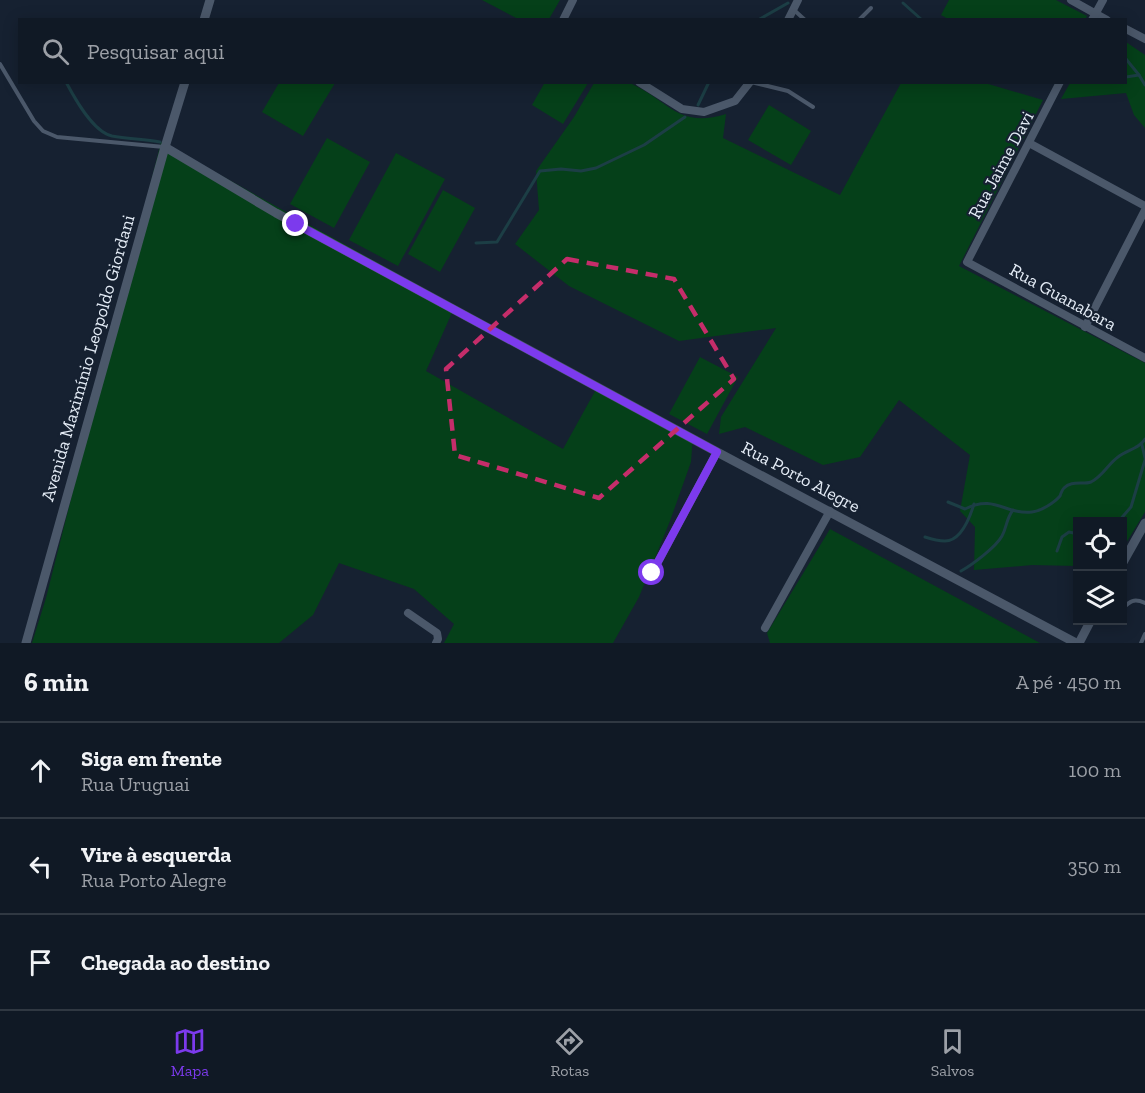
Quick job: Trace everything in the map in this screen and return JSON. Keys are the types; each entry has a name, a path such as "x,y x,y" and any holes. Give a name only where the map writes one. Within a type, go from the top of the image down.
{"street":[{"path":"205,18 210,0"},
{"path":"564,18 573,0"},
{"path":"789,18 798,0"},
{"path":"1071,0 1094,16 1103,0"},
{"path":"1127,30 1145,39"},
{"name":"Avenida Maximínio Leopoldo Giordani","path":"26,643 184,84"},
{"path":"642,84 682,109 704,112 735,101 749,84"},
{"name":"Rua Jaime Davi","path":"967,262 1059,84"},
{"path":"1029,143 1145,206"},
{"name":"Rua Porto Alegre","path":"165,147 276,213 717,452 1078,643"},
{"path":"1085,327 1145,210"},
{"name":"Rua Guanabara","path":"967,262 1145,358"},
{"path":"652,573 717,452"},
{"path":"765,628 830,511"},
{"path":"1127,555 1145,523"},
{"path":"408,613 437,633 436,643"},
{"path":"1078,643 1089,625"}],"lane":[{"path":"861,18 871,8"},
{"path":"793,9 803,18"},
{"path":"0,64 34,121 43,131 57,137 165,147"},
{"path":"759,84 788,91 813,107"},
{"path":"1127,605 1136,600 1145,603"},
{"path":"1141,643 1145,634"}],"highlighted area":[{"path":"567,259 674,279 734,379 599,498 455,455 446,369"}],"green space":[{"path":"482,0 560,0 550,18 516,18"},
{"path":"949,0 1056,0 1087,16 1086,18 946,18 941,15"},
{"path":"1127,43 1145,55 1145,128 1134,115 1126,93 1061,99 1069,84 1127,84"},
{"path":"278,84 334,84 303,136 262,112"},
{"path":"544,84 587,84 563,124 532,105"},
{"path":"593,84 632,84 685,116 710,118 726,114 723,138 840,195 900,84 988,84 1043,100 959,266 1145,363 1145,512 1127,541 1127,517 1073,517 1073,566 1032,565 974,570 975,527 960,511 970,455 899,400 860,457 823,465 745,427 719,434 721,417 776,328 679,341 569,286 515,244 539,210 536,171 574,117"},
{"path":"769,105 811,131 791,165 748,140"},
{"path":"327,138 370,162 334,228 290,204"},
{"path":"161,142 455,306 426,371 563,449 599,384 693,435 691,462 670,521 639,597 613,643 444,643 454,624 414,589 339,563 313,615 279,643 32,643 46,598"},
{"path":"396,153 445,179 398,266 349,240"},
{"path":"443,190 475,208 440,272 408,254"},
{"path":"700,357 738,377 707,434 669,414"},
{"path":"830,529 1040,643 770,643 767,633"}],"waterway":[{"path":"762,18 788,3"},
{"path":"903,3 920,18"},
{"path":"1127,60 1139,75"},
{"path":"1127,77 1139,75 1145,85"},
{"path":"67,84 91,122 105,133 118,137 160,142"},
{"path":"698,105 708,84"},
{"path":"476,243 497,242 540,171 561,169 581,171 596,168 644,145 685,117"},
{"path":"948,502 965,509 975,505 992,504 1014,511 1036,511 1054,501 1067,486 1074,483 1091,482 1114,460 1140,445 1145,439"},
{"path":"1142,445 1145,458"},
{"path":"1122,517 1131,507 1145,460"},
{"path":"925,537 945,541 956,537 964,527 974,504"},
{"path":"961,571 995,545 1004,533 1013,510"},
{"path":"1057,551 1062,537 1069,532 1073,533"}],"route":[{"path":"296,224 717,452 652,573"}]}
